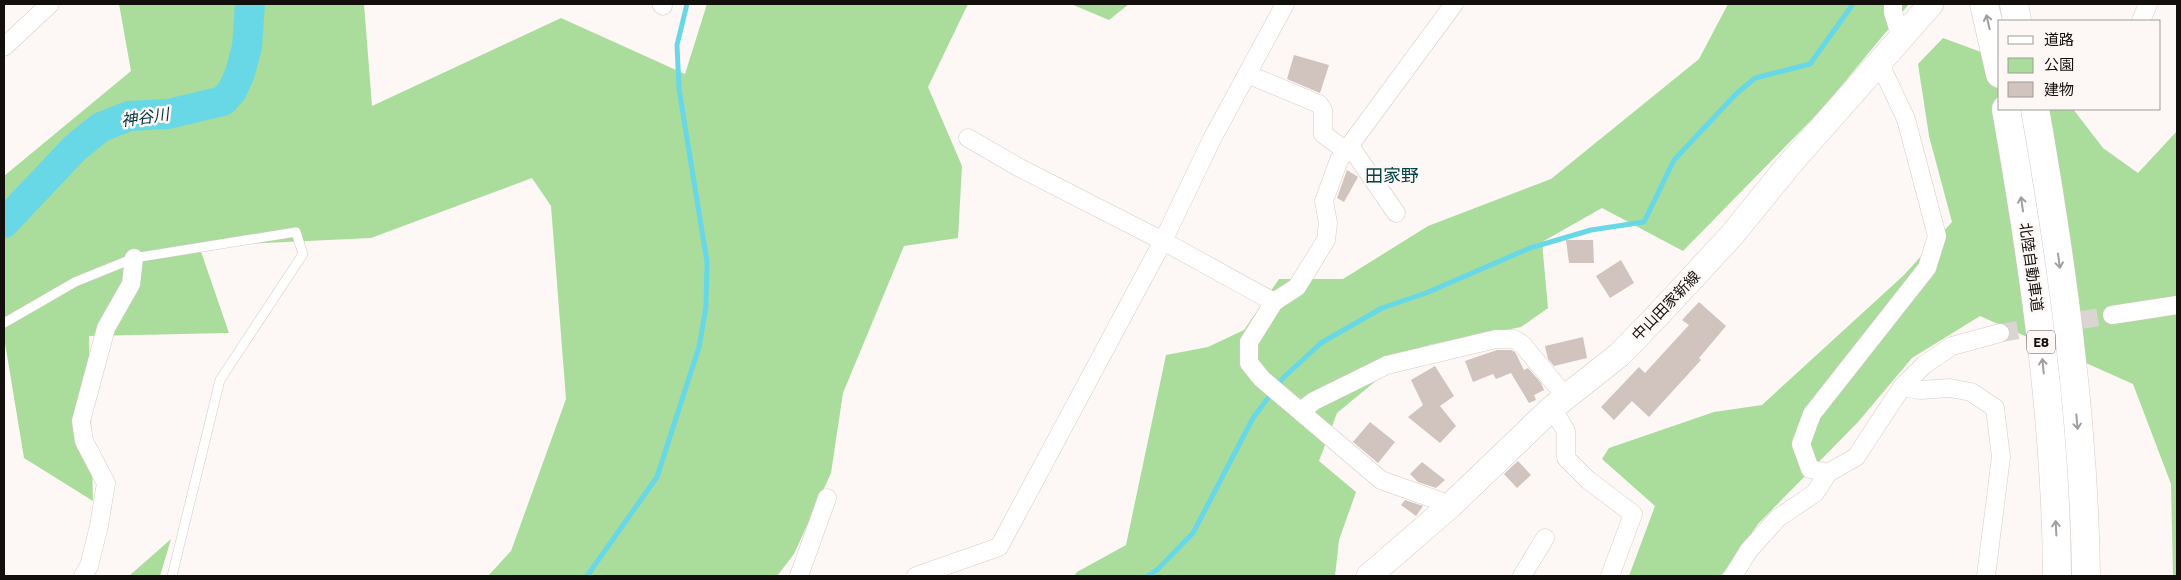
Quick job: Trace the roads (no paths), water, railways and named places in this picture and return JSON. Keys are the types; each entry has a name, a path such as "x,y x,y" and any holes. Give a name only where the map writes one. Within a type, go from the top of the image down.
{"highway":[{"path":"1984,4 1998,65"},
{"path":"2014,4 2018,20"},
{"name":"北陸自動車道","path":"2006,110 2038,317 2050,435 2058,576"},
{"name":"北陸自動車道","path":"2036,110 2067,312 2079,441 2086,576"}],"main road":[{"name":"中山田家新線","path":"1369,576 1451,505 1559,403 1619,355 1732,235 1788,166 1931,4"}],"street":[{"path":"4,47 50,4"},
{"path":"916,576 999,547 1163,241 1212,139 1285,4"},
{"path":"1451,505 1380,480 1262,379 1249,363 1248,342 1274,302 1297,287 1326,240 1328,223 1324,201 1339,160 1454,4"},
{"path":"1893,4 1893,12 1901,38"},
{"path":"2141,20 2148,4"},
{"path":"1828,473 1810,469 1801,444 1812,414 1927,268 1937,236 1906,119 1879,62"},
{"path":"1247,74 1319,104 1323,110 1323,134 1348,148 1396,213"},
{"path":"968,138 1020,168 1163,241 1274,302"},
{"path":"84,576 89,566 97,534 106,483 84,441 81,421 106,328 131,284 134,258"},
{"path":"2112,315 2177,305"},
{"path":"1733,576 1749,550 1778,518 1815,492 1828,473 1856,457 1902,387 1924,365 1952,346 2000,333"},
{"path":"1301,411 1314,401 1387,365 1496,339 1514,339 1522,344 1559,403 1566,430 1566,458 1588,480 1633,514 1610,576"},
{"path":"1902,387 1920,390 1950,388 1971,392 1996,408 2001,457 1986,576"},
{"path":"799,576 826,498"},
{"path":"1522,576 1545,538"}],"lane":[{"path":"4,323 75,282 134,258 296,232 303,254 220,380 172,576"}],"waterway":[{"name":"神谷川","path":"4,223 75,148 101,127 129,116 168,114 223,101 232,91 240,73 247,47 250,4"},
{"path":"587,576 657,477 699,347 706,307 707,262 679,89 677,45 687,4"},
{"path":"1148,576 1158,569 1193,533 1253,418 1283,378 1321,343 1382,308 1426,293 1530,248 1591,230 1644,222 1674,160 1736,94 1755,78 1810,64 1853,4"}],"tunnel":[{"path":"2000,333 2112,315"}],"district":[{"name":"田家野","path":"1392,176"}]}
